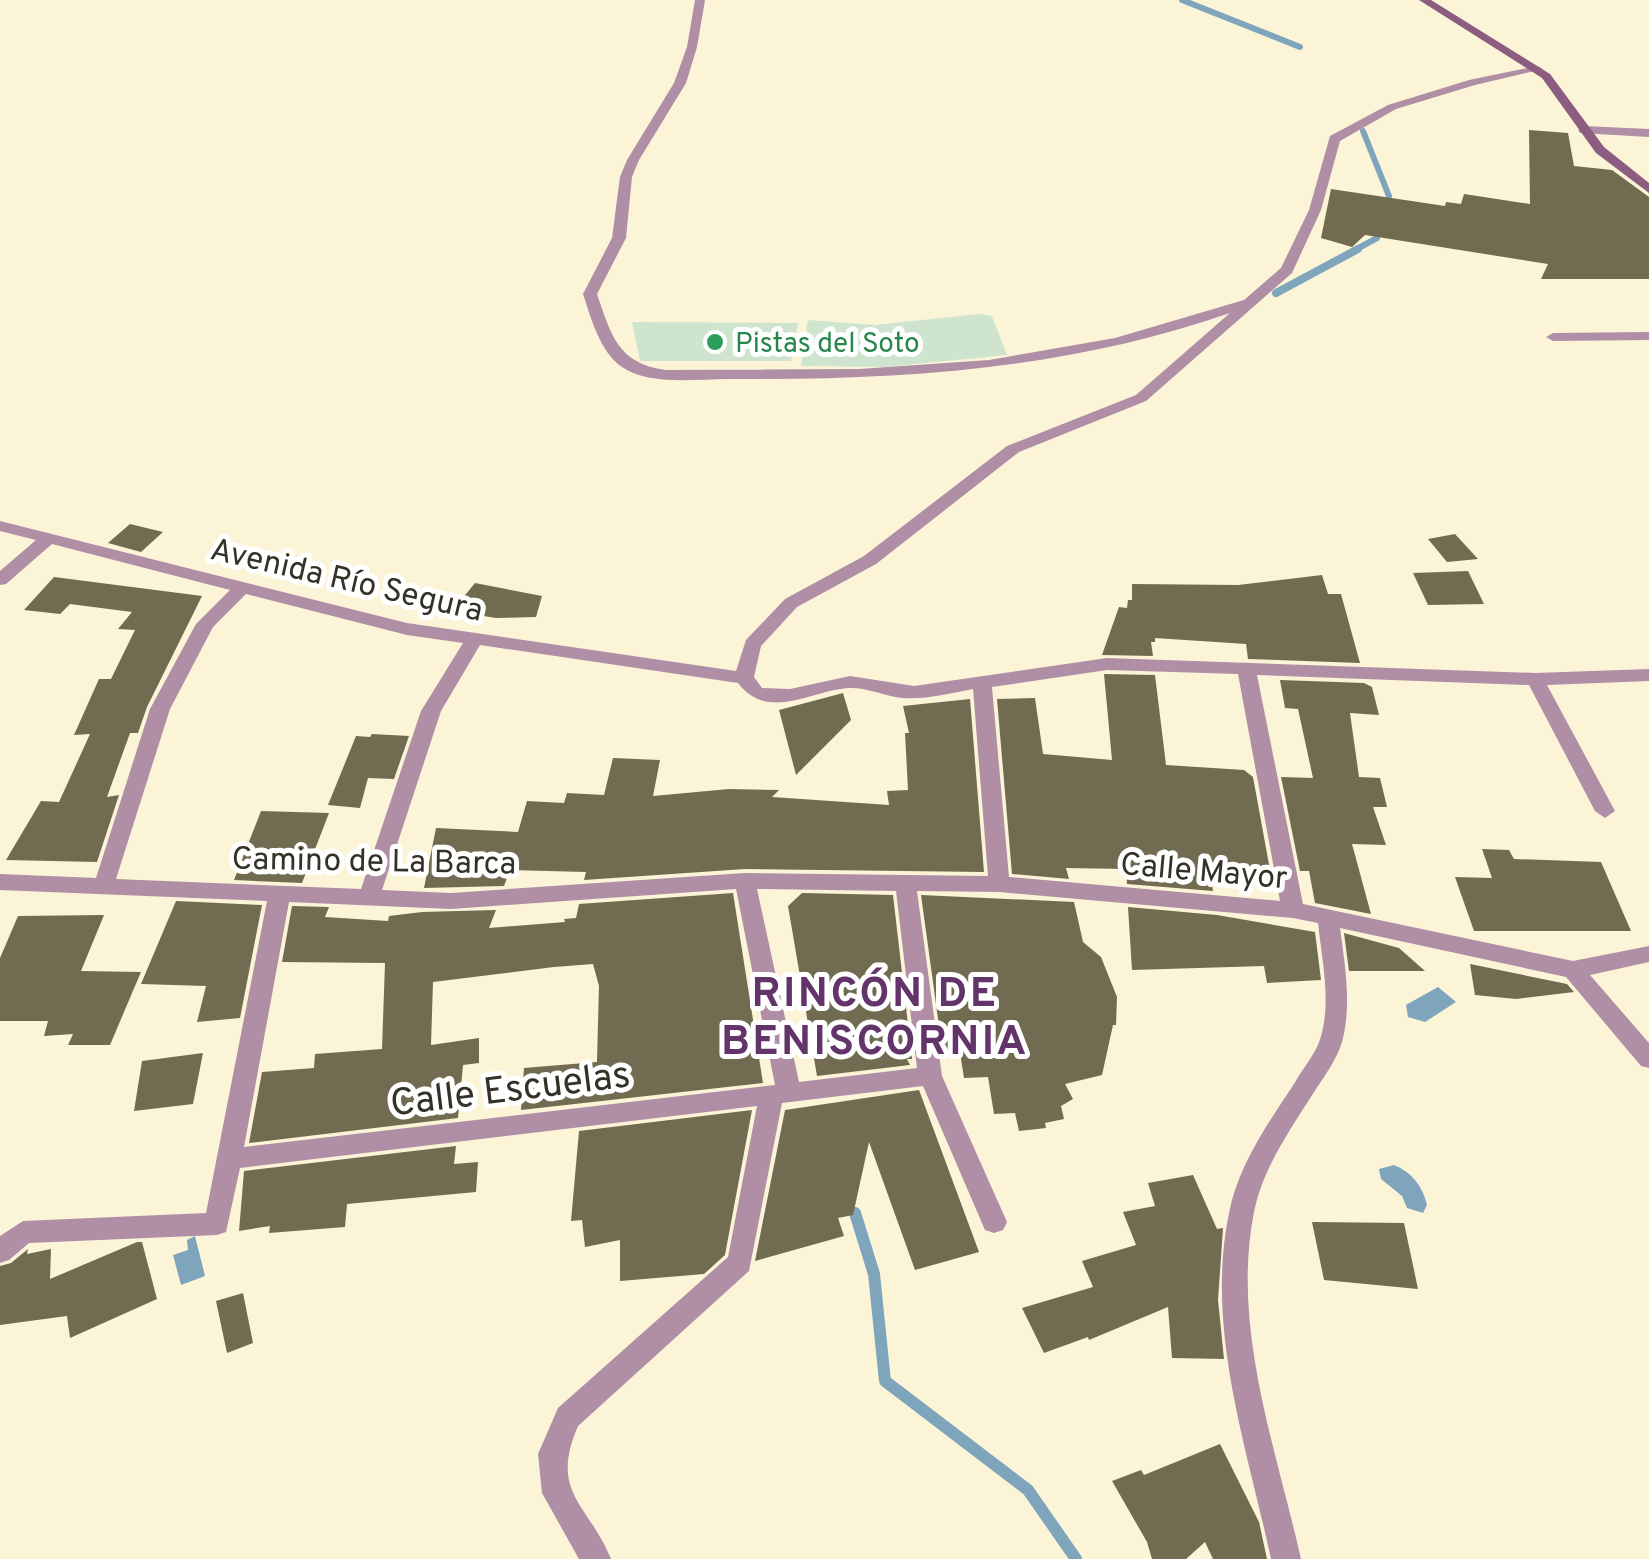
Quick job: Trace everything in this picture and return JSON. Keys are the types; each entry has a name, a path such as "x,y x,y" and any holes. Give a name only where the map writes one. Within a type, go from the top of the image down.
{"main road":[{"path":"1424,0 1537,69 1558,89 1584,130 1608,158 1649,189"}],"street":[{"path":"700,0 692,47 680,83 633,160 626,177 619,238 590,294 620,359 632,367 658,372 810,376 995,364 1172,331 1255,298"},
{"path":"744,678 752,644 791,603 870,560 1014,449 1141,398 1287,270 1315,210 1334,138 1392,106 1473,82 1537,69"},
{"path":"1584,130 1649,133"},
{"path":"1554,337 1649,336"},
{"name":"Avenida Río Segura","path":"0,526 406,630 744,678 754,692 765,697 856,682 899,694 982,682"},
{"path":"0,580 48,539"},
{"path":"104,885 160,709 205,624 242,588"},
{"path":"369,896 431,711 474,640"},
{"path":"999,884 982,682 1107,664 1536,679 1649,674"},
{"path":"1246,668 1293,910"},
{"path":"1536,679 1605,811"},
{"path":"596,1559 556,1494 552,1454 568,1417 740,1263 780,1094 746,881"},
{"name":"Camino de La Barca","path":"0,882 452,901 746,881"},
{"name":"Calle Mayor","path":"746,881 999,884 1293,910 1574,970 1649,954"},
{"path":"906,885 930,1076 994,1222"},
{"path":"0,1252 23,1232 217,1224 280,892"},
{"path":"1286,1559 1250,1418 1236,1249 1242,1208 1255,1174 1328,1047 1336,1026 1337,998 1328,918"},
{"path":"1574,970 1649,1059"},
{"name":"Calle Escuelas","path":"228,1159 930,1076"}],"green space":[{"path":"992,316 1007,355 885,367 801,366 808,320 875,325"},
{"name":"Pistas del Soto","path":"632,322 798,323 791,361 640,361"}],"water":[{"path":"1438,987 1456,1002 1425,1022 1408,1017 1406,1005"},
{"path":"1394,1165 1420,1186 1427,1205 1423,1213 1407,1208 1402,1196 1381,1179 1379,1169"},
{"path":"195,1236 205,1276 181,1285 173,1255 188,1250 187,1240"}],"building":[{"path":"1529,130 1568,133 1574,166 1612,170 1649,197 1649,279 1541,279 1548,264 1365,235 1352,247 1321,238 1331,189 1445,206 1446,202 1461,204 1464,194 1530,204"},
{"path":"130,524 163,532 141,552 108,543"},
{"path":"1455,534 1478,559 1447,562 1428,539"},
{"path":"1468,571 1484,604 1428,605 1413,573"},
{"path":"1322,575 1328,594 1341,594 1360,663 1248,659 1246,644 1155,638 1151,642 1153,656 1102,655 1119,607 1127,608 1128,600 1132,600 1132,584 1238,585"},
{"path":"54,577 202,596 138,733 130,733 107,797 119,795 97,862 6,860 41,801 59,802 90,734 74,735 99,679 111,679 135,630 118,629 132,612 70,604 60,614 24,610"},
{"path":"475,583 542,596 536,617 496,618 452,611"},
{"path":"1104,674 1155,675 1166,765 1244,770 1253,777 1270,870 1210,869 1213,891 1127,884 1126,869 1066,868 1069,879 1012,874 997,699 1035,698 1043,754 1112,760"},
{"path":"1280,680 1364,683 1372,687 1379,715 1350,713 1359,777 1380,778 1387,807 1373,807 1386,845 1352,844 1371,914 1315,903 1309,871 1300,871 1281,777 1313,778 1298,709 1285,708"},
{"path":"843,693 851,720 796,775 779,710"},
{"path":"970,699 984,872 745,869 584,880 586,872 510,870 504,886 424,888 436,828 518,832 527,801 564,803 567,793 604,795 613,758 660,760 653,796 729,789 779,790 772,797 889,805 887,791 908,790 905,733 909,733 903,706"},
{"path":"356,736 409,736 394,779 368,778 360,808 328,805"},
{"path":"261,811 329,813 302,883 234,880"},
{"path":"1482,849 1509,850 1514,859 1601,862 1631,931 1474,931 1455,877 1492,878"},
{"path":"733,893 763,1083 521,1110 524,1068 597,1062 599,986 593,964 554,967 433,982 431,1045 479,1038 479,1063 463,1065 458,1118 249,1143 262,1072 314,1068 315,1054 382,1049 385,963 282,962 292,906 329,907 325,917 388,921 389,916 422,912 496,910 489,928 565,922 564,919 576,918 579,904"},
{"path":"802,893 893,895 910,1065 817,1076 788,906"},
{"path":"921,895 1074,902 1083,942 1101,957 1117,997 1116,1025 1102,1075 1065,1084 1073,1099 1061,1106 1064,1119 1045,1123 1046,1128 1019,1131 1015,1113 994,1114 988,1077 964,1078 960,1053 943,1055"},
{"path":"176,901 262,905 240,1018 197,1022 206,986 141,984"},
{"path":"1128,907 1217,915 1315,932 1321,980 1267,983 1264,966 1132,970"},
{"path":"104,915 81,971 141,972 110,1045 68,1045 73,1034 44,1036 48,1021 0,1021 0,958 18,916"},
{"path":"1344,933 1399,948 1425,971 1349,971"},
{"path":"1470,964 1567,984 1574,992 1516,999 1475,995"},
{"path":"203,1053 193,1104 134,1111 142,1061"},
{"path":"919,1090 979,1252 915,1270 869,1142 853,1215 838,1218 844,1236 755,1261 785,1110"},
{"path":"752,1110 725,1255 704,1274 620,1281 620,1240 585,1247 582,1220 571,1221 579,1131"},
{"path":"456,1146 454,1164 478,1162 476,1192 347,1204 345,1227 269,1233 270,1226 239,1231 244,1171"},
{"path":"1193,1175 1217,1229 1223,1228 1218,1300 1224,1359 1172,1358 1168,1307 1089,1340 1088,1337 1044,1353 1022,1308 1093,1287 1082,1261 1136,1245 1123,1212 1155,1206 1148,1183"},
{"path":"1312,1222 1404,1223 1418,1289 1324,1280"},
{"path":"142,1242 157,1299 70,1338 67,1316 0,1325 0,1266 11,1263 28,1249 27,1254 51,1249 50,1279"},
{"path":"243,1293 253,1343 227,1353 216,1301"},
{"path":"1220,1444 1259,1522 1267,1559 1213,1559 1205,1542 1186,1559 1152,1559 1147,1542 1112,1481 1141,1470 1144,1475"}],"waterway":[{"path":"1182,0 1300,47"},
{"path":"1363,131 1389,196"},
{"path":"1353,251 1377,238"},
{"path":"1276,293 1358,249"},
{"path":"855,1213 874,1274 885,1381 1028,1490 1076,1559"}],"place":[{"name":"Pistas del Soto","path":"715,342"}],"district":[{"name":"RINCÓN DE BENISCORNIA","path":"875,1015"}]}
